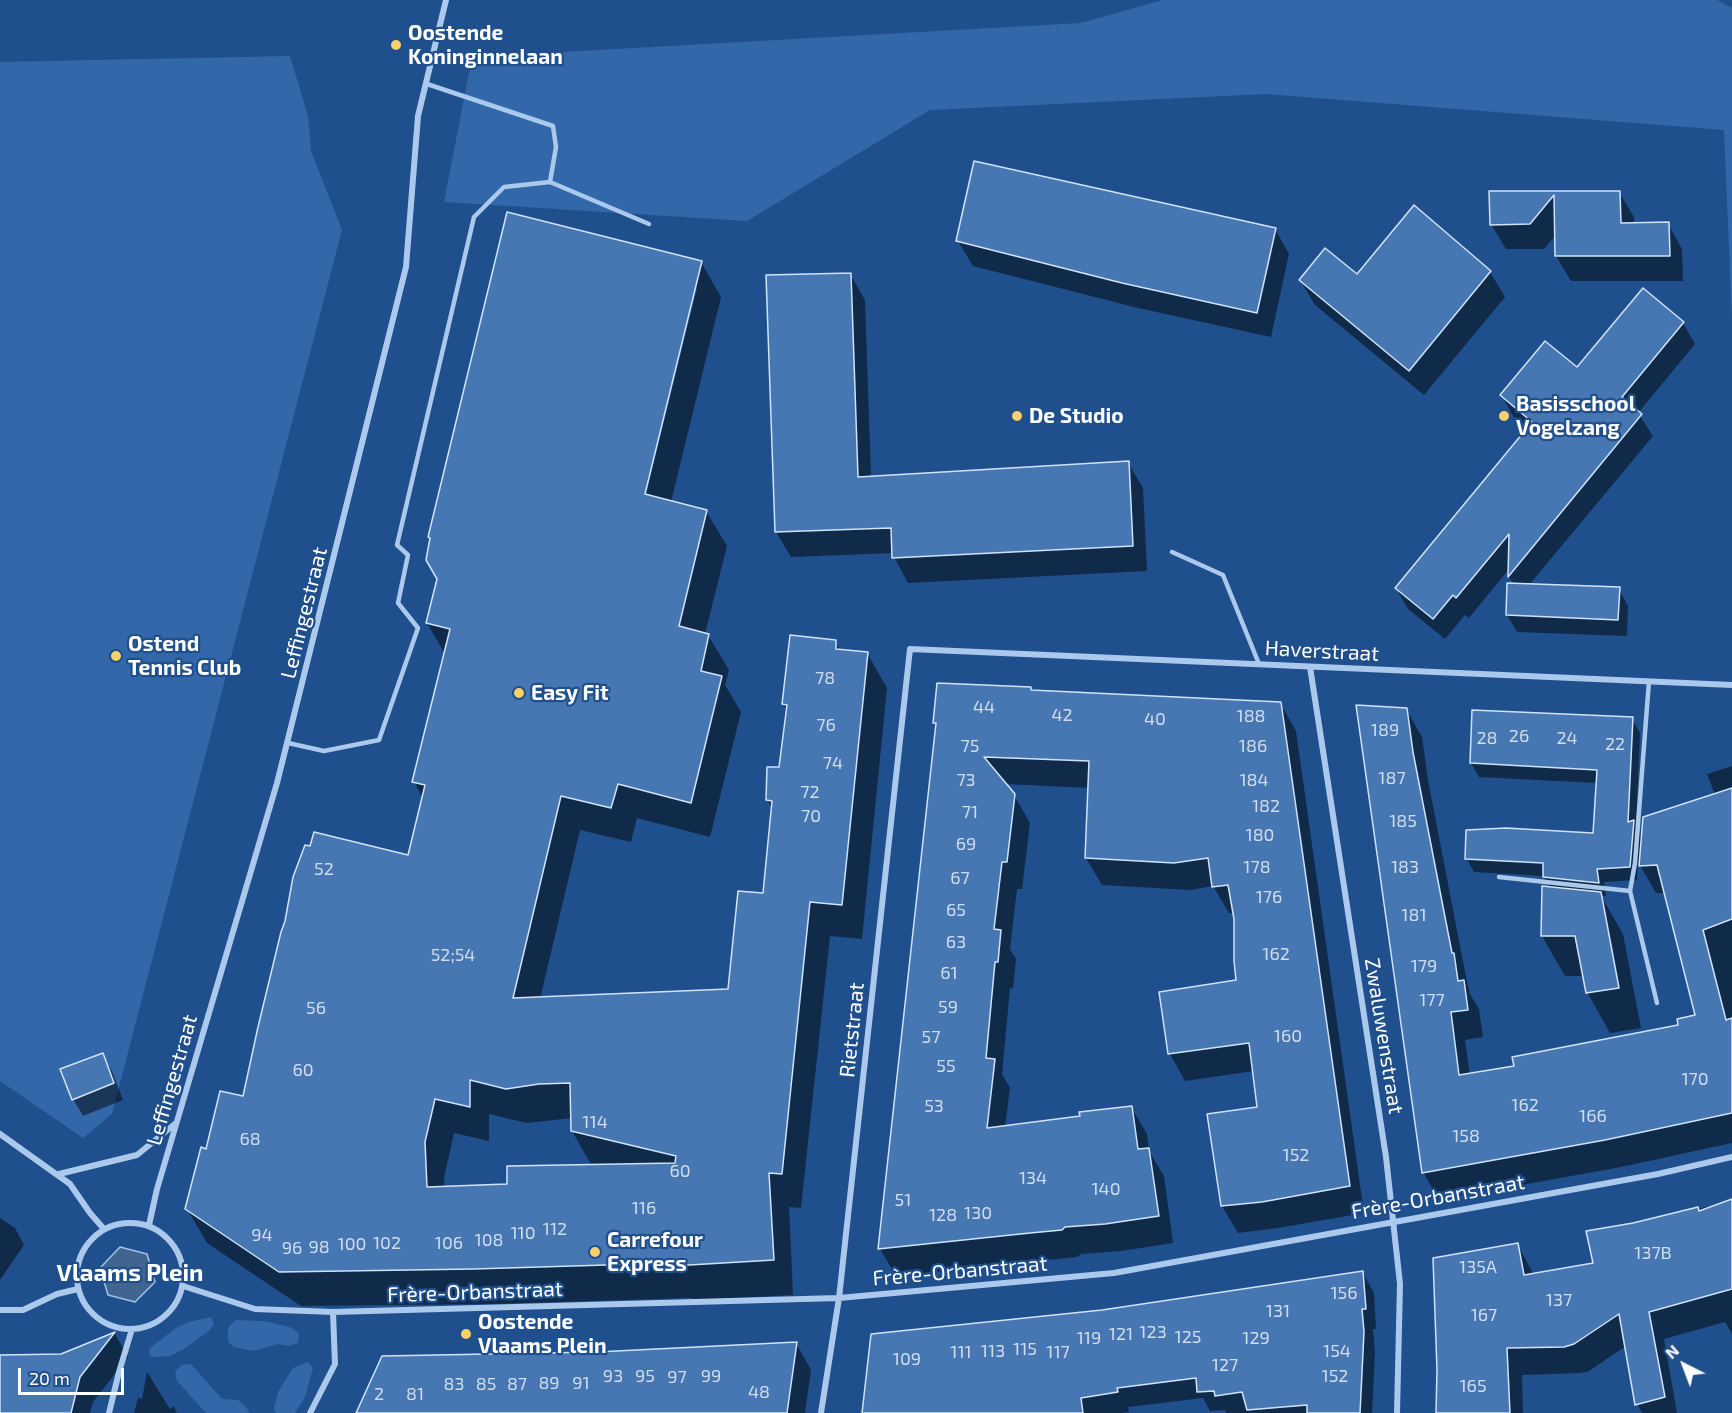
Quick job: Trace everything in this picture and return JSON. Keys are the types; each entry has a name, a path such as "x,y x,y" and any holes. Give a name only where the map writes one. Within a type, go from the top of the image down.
{"street":[{"name":"Leffingestraat","path":"149,1225 288,743 406,267 418,116 446,0"},
{"name":"Haverstraat","path":"910,649 1732,685"},
{"name":"Rietstraat","path":"821,1413 839,1298 910,649"},
{"name":"Zwaluwenstraat","path":"1310,667 1386,1157 1400,1284 1397,1413"},
{"path":"59,1174 137,1155 177,1123"},
{"path":"0,1134 70,1184 104,1229"},
{"name":"Frère-Orbanstraat","path":"183,1286 255,1309 333,1312 839,1298 1114,1273 1658,1174 1732,1157"},
{"path":"129,1221 149,1225 163,1233 176,1246 184,1266 183,1286 178,1300 169,1313 153,1324 132,1329 118,1328 101,1321 86,1306 78,1289 76,1273 78,1260 86,1245 104,1229 129,1221"},
{"path":"0,1310 23,1310 57,1294 78,1289"},
{"path":"310,1413 335,1364 333,1312"},
{"path":"109,1413 118,1372 132,1329"}],"lane":[{"path":"427,84 553,126 556,147 550,182"},
{"path":"288,743 324,751 379,740 418,628 398,603 408,555 397,544 474,217 504,187 550,182 649,224"},
{"path":"1172,552 1224,575 1259,664"},
{"path":"1649,681 1635,863 1630,891 1657,1003"},
{"path":"1498,877 1630,891"}],"shaded area":[{"path":"1163,0 1717,0 1732,8 1732,320 1724,130 1266,94 930,110 747,221 444,202 472,57 1081,23"},
{"name":"Ostend Tennis Club","path":"290,56 308,116 311,151 342,230 112,1114 83,1138 0,1081 0,62"},
{"path":"120,1247 147,1254 155,1282 135,1302 108,1295 100,1268"},
{"path":"211,1317 214,1324 209,1331 184,1349 170,1356 153,1357 149,1354 150,1348 176,1328 189,1322"},
{"path":"235,1320 264,1321 290,1327 299,1334 298,1343 289,1346 278,1344 253,1351 234,1347 228,1342 228,1328"},
{"path":"308,1362 313,1368 305,1397 295,1413 276,1413 274,1408 278,1392 293,1368"},
{"path":"191,1364 222,1399 238,1400 248,1409 249,1413 206,1413 177,1381 175,1372 181,1365"}],"building":[{"path":"974,161 1276,228 1257,313 1122,283 956,241"},
{"path":"1489,191 1620,191 1621,223 1669,222 1670,256 1555,256 1554,195 1530,224 1490,225"},
{"path":"1414,205 1491,271 1409,371 1299,280 1325,248 1357,274"},
{"path":"507,212 702,261 645,494 707,510 679,626 709,634 701,671 722,676 691,803 618,784 611,808 561,796 513,998 728,989 738,891 763,893 772,801 766,800 767,767 779,767 787,705 782,704 790,635 836,640 836,649 868,652 842,905 810,902 782,1174 769,1173 774,1260 672,1266 672,1263 279,1272 185,1209 201,1147 206,1149 220,1091 243,1096 285,921 293,877 305,845 310,846 314,832 408,855 425,785 412,782 450,629 426,623 437,579 426,560 430,538 428,537","holes":["470,1080 506,1089 539,1084 570,1083 571,1131 676,1156 675,1163 507,1166 507,1184 427,1187 425,1142 435,1099 470,1107"]},
{"path":"851,273 858,477 1129,461 1133,546 892,558 891,528 775,532 766,275"},
{"path":"1643,288 1684,322 1622,397 1642,414 1508,577 1509,534 1456,598 1453,595 1433,619 1395,588 1532,422 1500,395 1545,341 1577,367"},
{"path":"1507,583 1620,587 1618,620 1506,615"},
{"path":"937,683 1031,687 1031,690 1281,702 1350,1186 1262,1202 1221,1206 1207,1114 1257,1107 1249,1043 1168,1054 1159,992 1236,980 1234,919 1228,885 1212,887 1208,858 1174,863 1085,858 1089,761 984,757 1015,794 1007,862 1002,862 994,929 1001,930 998,962 995,962 986,1058 995,1059 987,1128 1080,1116 1079,1112 1132,1106 1138,1149 1149,1148 1159,1216 1065,1227 1062,1230 878,1249 936,723 933,723"},
{"path":"1356,705 1407,708 1413,752 1452,953 1454,953 1458,981 1464,980 1468,1010 1451,1012 1459,1075 1514,1066 1512,1057 1678,1025 1677,1019 1695,1015 1657,865 1639,866 1643,817 1732,788 1732,919 1703,930 1726,1020 1732,1018 1732,1113 1605,1140 1422,1173"},
{"path":"1472,710 1633,717 1628,822 1634,820 1630,867 1597,869 1599,883 1543,877 1543,863 1465,859 1466,830 1506,828 1593,833 1597,770 1470,763"},
{"path":"1542,886 1601,892 1619,988 1586,993 1575,936 1541,936"},
{"path":"103,1053 114,1083 72,1100 60,1069"},
{"path":"1732,1199 1732,1289 1649,1312 1665,1397 1635,1405 1619,1314 1574,1344 1564,1347 1507,1348 1510,1413 1436,1413 1437,1370 1433,1258 1518,1243 1524,1275 1593,1263 1586,1231 1633,1223 1698,1207 1699,1211"},
{"path":"1363,1271 1366,1309 1362,1309 1364,1332 1360,1413 1307,1413 1307,1405 1247,1410 1242,1392 1215,1396 1214,1391 1197,1392 1196,1378 1117,1388 1118,1392 1081,1398 1083,1413 862,1413 871,1334 1102,1310"},
{"path":"115,1332 80,1377 71,1413 0,1413 0,1355 61,1354"},
{"path":"797,1342 787,1413 356,1413 382,1356 596,1352"}],"place":[{"name":"Oostende Koninginnelaan","path":"396,45"},
{"name":"De Studio","path":"1017,416"},
{"name":"Basisschool Vogelzang","path":"1504,416"},
{"name":"Ostend Tennis Club","path":"116,656"},
{"name":"Easy Fit","path":"519,693"},
{"name":"Carrefour Express","path":"595,1252"},
{"name":"Oostende Vlaams Plein","path":"466,1334"}],"district":[{"name":"Vlaams Plein","path":"130,1273"}]}
